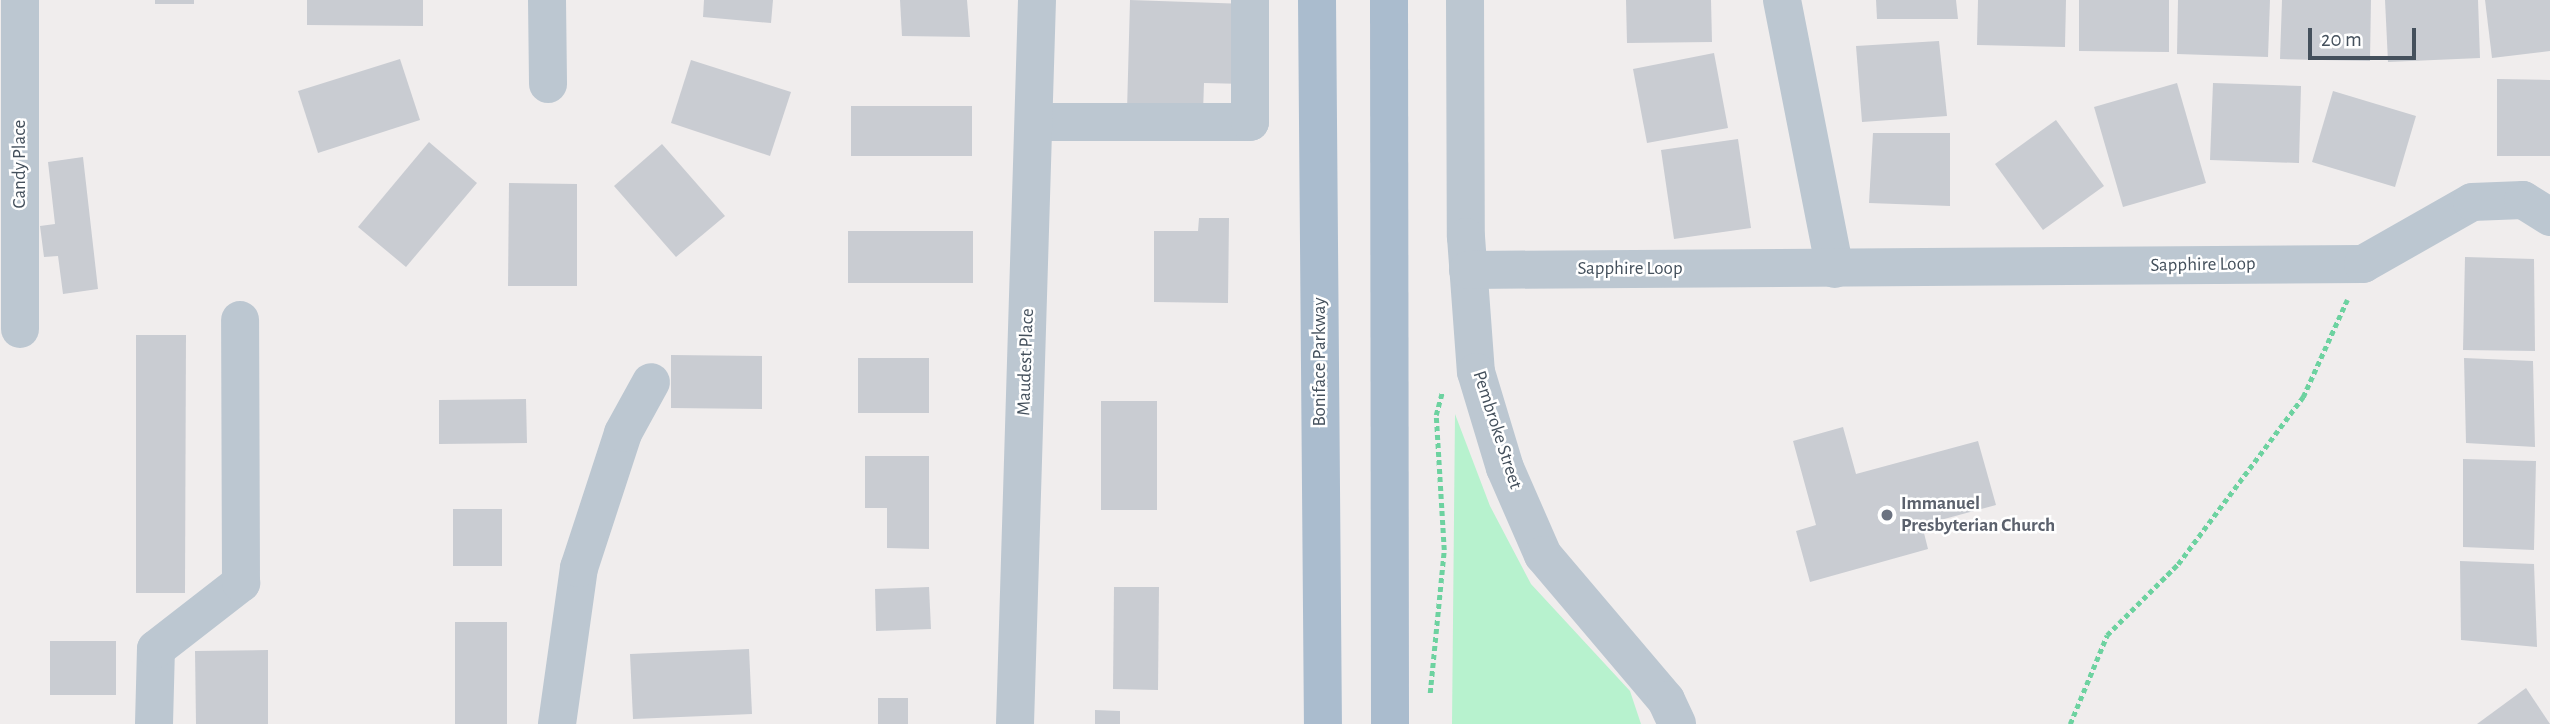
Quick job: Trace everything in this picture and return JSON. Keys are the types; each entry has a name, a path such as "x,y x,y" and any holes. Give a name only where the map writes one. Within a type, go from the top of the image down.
{"main road":[{"name":"Boniface Parkway","path":"1317,0 1323,724"},
{"path":"1390,0 1390,724"}],"street":[{"name":"Candy Place","path":"20,0 20,329"},
{"path":"547,0 548,85"},
{"name":"Maudest Place","path":"1016,724 1037,0"},
{"path":"1034,122 1250,122 1250,0"},
{"name":"Pembroke Street","path":"1465,0 1468,270 1476,372 1505,468 1543,555 1666,700 1677,724"},
{"path":"1782,0 1835,269"},
{"name":"Sapphire Loop","path":"1468,270 2363,264 2472,202 2522,200 2550,217"},
{"path":"154,724 156,649 241,583 240,320"},
{"path":"557,724 579,568 623,433 651,382"}],"path":[{"path":"2070,724 2107,635 2178,564 2303,397 2363,264"}],"green space":[{"path":"1455,414 1490,506 1531,584 1630,691 1641,724 1452,724"}],"building":[{"path":"155,0 194,0 194,4 155,4"},
{"path":"307,0 423,0 423,26 307,25"},
{"path":"704,0 773,0 771,23 703,17"},
{"path":"900,0 967,0 970,37 902,36"},
{"path":"1130,0 1247,4 1245,84 1204,83 1203,113 1127,111"},
{"path":"1626,0 1711,0 1712,42 1627,43"},
{"path":"1876,0 1956,0 1958,19 1877,19"},
{"path":"1978,0 2066,0 2065,47 1977,45"},
{"path":"2079,0 2169,0 2169,52 2079,51"},
{"path":"2178,0 2270,0 2268,57 2177,54"},
{"path":"2282,0 2371,0 2370,61 2280,59"},
{"path":"2385,0 2478,0 2480,58 2388,62"},
{"path":"2485,0 2550,0 2550,51 2492,58"},
{"path":"1939,41 1947,116 1862,122 1856,46"},
{"path":"1714,53 1728,128 1647,143 1633,69"},
{"path":"400,59 420,120 318,153 298,91"},
{"path":"691,60 791,92 770,156 671,123"},
{"path":"2497,79 2550,80 2550,156 2497,156"},
{"path":"2177,83 2206,183 2123,207 2094,107"},
{"path":"2213,83 2301,86 2299,163 2210,160"},
{"path":"2333,91 2416,116 2395,187 2312,162"},
{"path":"851,106 972,106 972,156 851,156"},
{"path":"2056,120 2104,186 2043,230 1995,164"},
{"path":"1873,133 1950,133 1950,206 1869,203"},
{"path":"1738,139 1751,228 1674,239 1661,150"},
{"path":"429,142 477,183 406,267 358,227"},
{"path":"662,144 725,216 676,257 614,186"},
{"path":"83,157 98,289 63,294 58,256 44,257 40,226 55,224 48,162"},
{"path":"509,183 577,184 577,286 508,286"},
{"path":"1199,218 1229,218 1228,303 1154,302 1154,231 1198,231"},
{"path":"848,231 973,231 973,283 848,283"},
{"path":"2465,257 2534,259 2535,351 2463,350"},
{"path":"136,335 186,335 185,593 136,593"},
{"path":"671,355 762,356 762,409 671,408"},
{"path":"858,358 929,358 929,413 858,413"},
{"path":"2464,358 2533,361 2535,447 2466,443"},
{"path":"526,399 527,443 439,444 439,400"},
{"path":"1101,401 1157,401 1157,510 1101,510"},
{"name":"Immanuel Presbyterian Church","path":"1843,427 1856,474 1978,441 1996,505 1922,525 1928,549 1810,582 1796,531 1816,525 1793,441"},
{"path":"865,456 929,456 929,549 887,548 887,508 865,508"},
{"path":"2463,459 2536,461 2534,550 2463,547"},
{"path":"453,509 502,509 502,566 453,566"},
{"path":"2460,561 2534,564 2537,647 2461,640"},
{"path":"929,587 931,629 876,631 875,589"},
{"path":"1114,587 1159,587 1158,690 1113,689"},
{"path":"455,622 507,622 507,724 455,724"},
{"path":"50,641 116,641 116,695 50,695"},
{"path":"749,649 752,714 633,719 630,654"},
{"path":"268,650 268,724 196,724 195,651"},
{"path":"2526,688 2550,724 2477,724"},
{"path":"878,698 908,698 908,724 878,724"},
{"path":"1095,710 1120,711 1120,724 1095,724"}],"place":[{"name":"Immanuel Presbyterian Church","path":"1887,515"}]}
